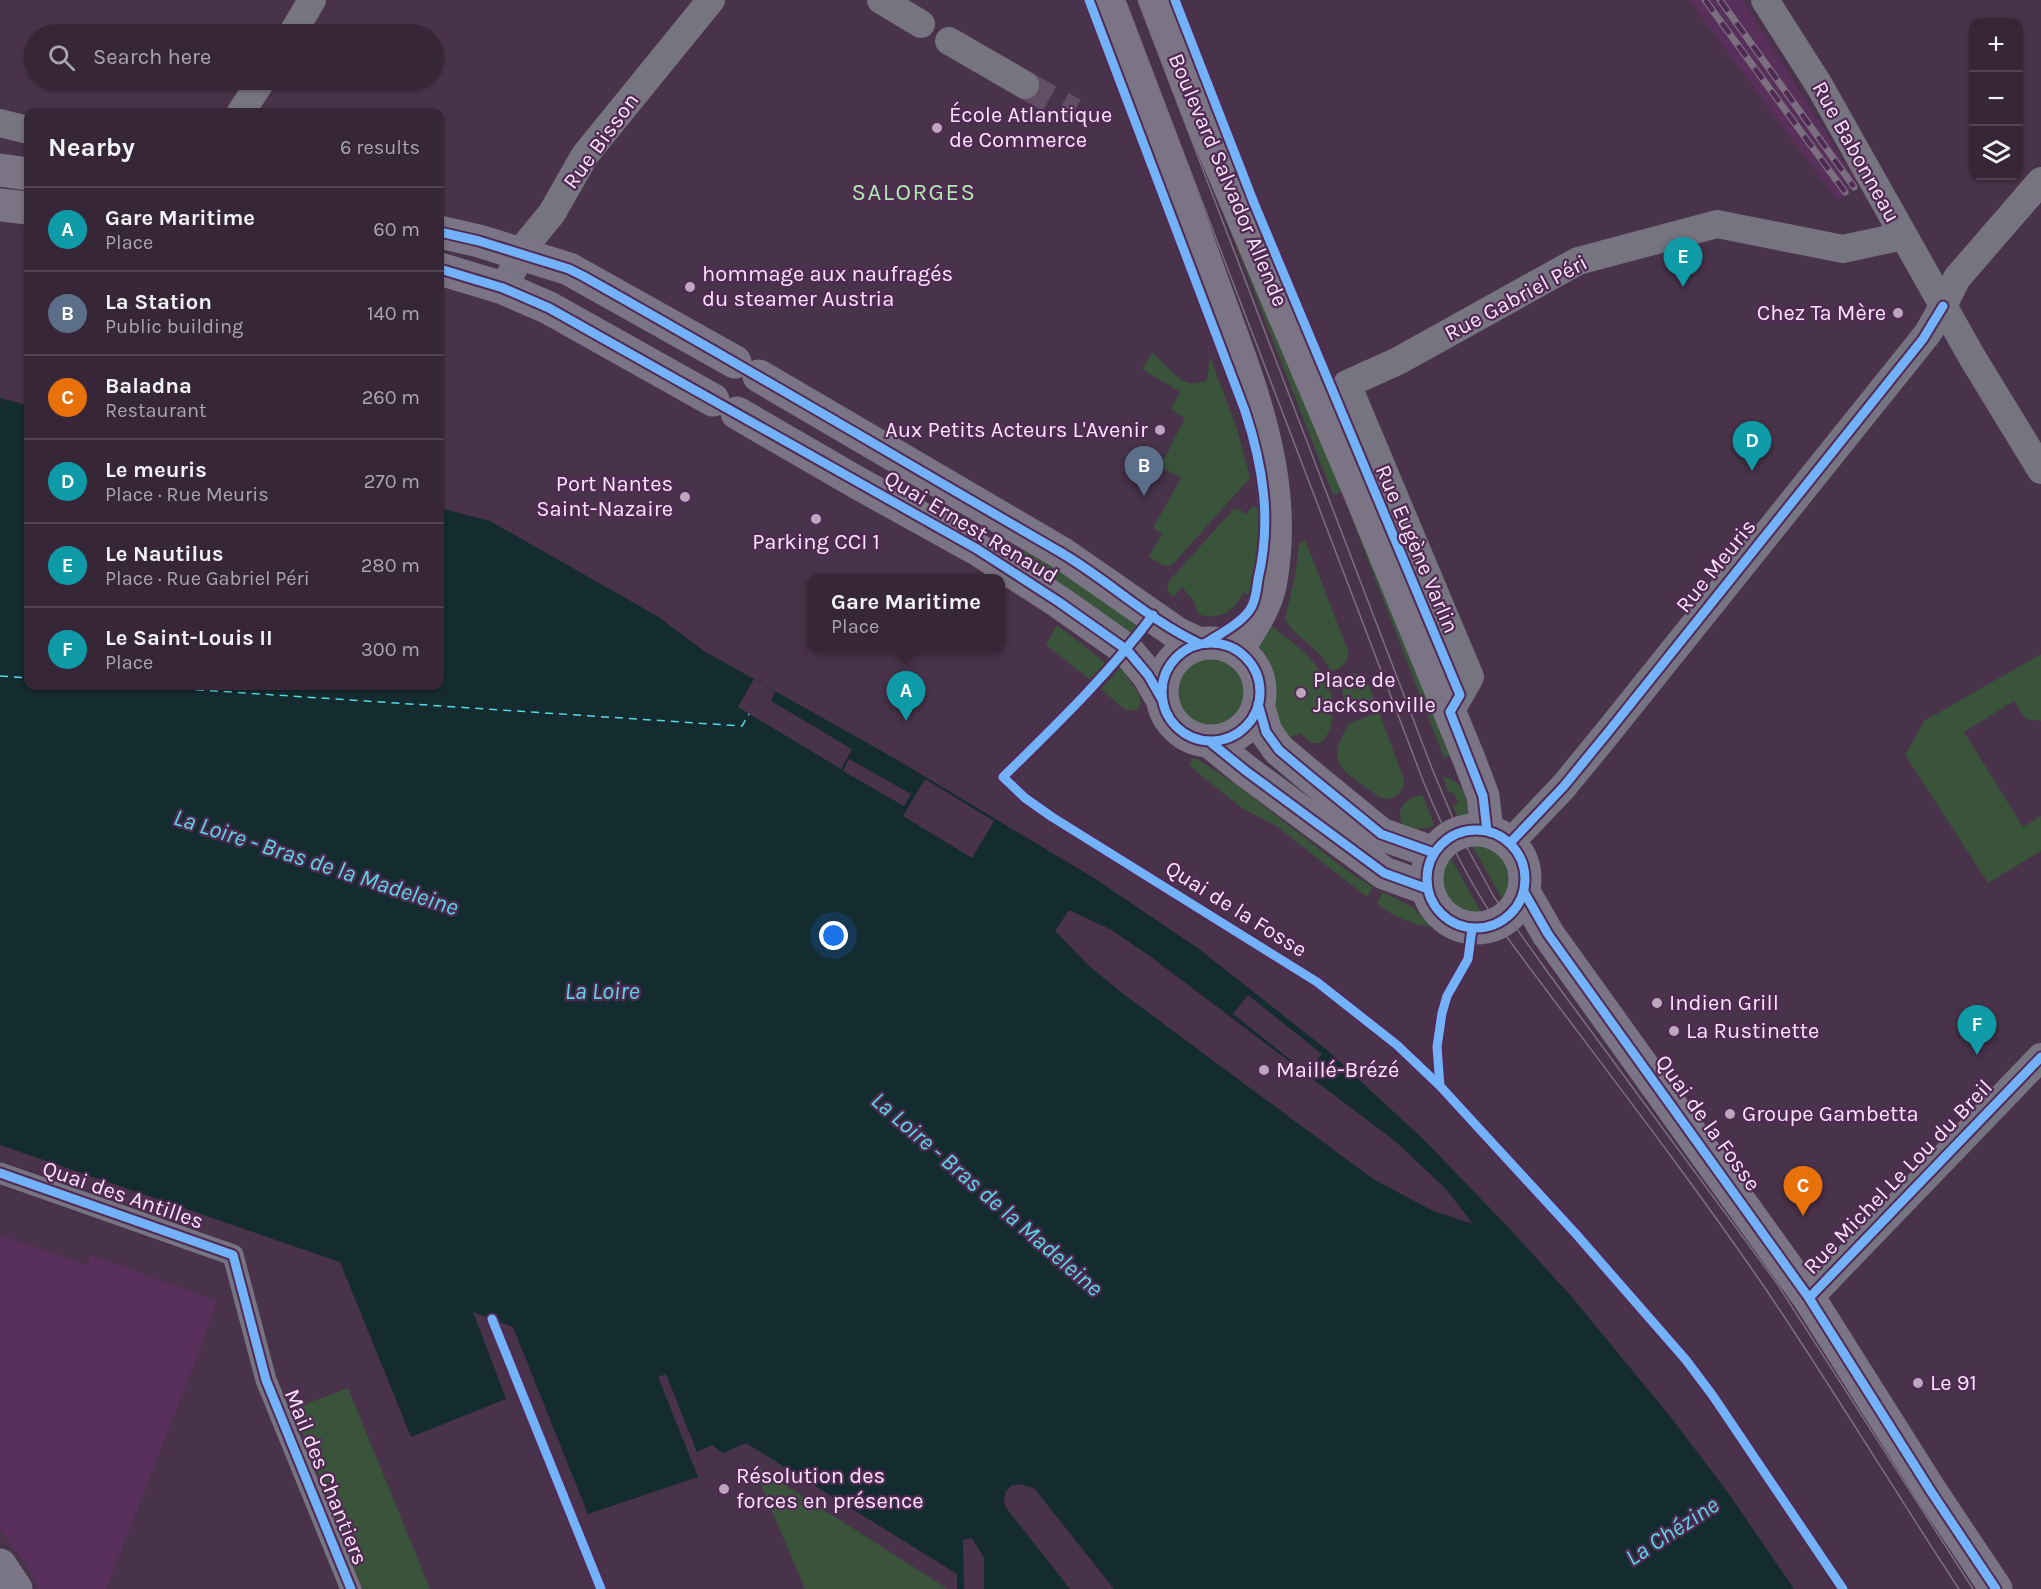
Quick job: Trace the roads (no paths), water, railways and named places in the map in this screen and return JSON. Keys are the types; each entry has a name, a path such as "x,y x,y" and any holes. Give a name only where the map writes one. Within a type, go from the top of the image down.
{"main road":[{"name":"Boulevard Salvador Allende","path":"1108,0 1175,176 1262,422 1274,498 1274,551 1270,588 1261,610 1238,651"},
{"name":"Boulevard Salvador Allende","path":"1155,0 1198,112 1359,490 1450,712"},
{"path":"0,170 24,173"},
{"path":"0,204 24,207"},
{"name":"Quai Ernest Renaud","path":"444,233 569,268 1063,554 1179,634 1200,644"},
{"name":"Quai Ernest Renaud","path":"444,270 503,288 549,308 977,549 1059,602 1127,650 1148,675 1163,700"},
{"path":"1217,643 1238,651 1249,662 1257,677 1258,704 1252,717 1240,731 1223,739 1209,741 1194,738 1180,730 1169,717 1163,700 1163,682 1170,665 1183,652 1200,644 1217,643"},
{"path":"1258,704 1266,732 1280,750 1310,776 1381,834 1434,853"},
{"path":"1450,712 1499,837 1520,856 1525,880 1524,892 1514,911 1503,921 1490,927 1472,929 1446,919 1433,904 1428,889 1426,874 1434,853 1442,842 1456,833 1471,830 1499,837"},
{"path":"1209,741 1384,873 1428,889"},
{"name":"Quai de la Fosse","path":"1524,892 1548,934 1809,1298 1996,1589"},
{"path":"0,1565 16,1589"}],"street":[{"path":"298,24 312,0"},
{"name":"Rue Bisson","path":"503,288 522,255 552,213 585,155 711,0"},
{"path":"881,0 921,24"},
{"name":"Rue Babonneau","path":"1765,0 1819,85 1943,306 2041,470"},
{"path":"949,41 1025,85"},
{"path":"244,108 255,90"},
{"path":"0,123 24,129"},
{"name":"Rue Meuris","path":"1499,837 1564,786 1923,339 1957,278 2041,180"},
{"name":"Rue Gabriel Péri","path":"1347,384 1398,361 1568,267 1589,258 1718,224 1843,249 1903,236"},
{"name":"Rue Eugène Varlin","path":"1347,384 1470,677 1450,712"},
{"name":"Rue Michel Le Lou du Breil","path":"1809,1298 2041,1058"},
{"name":"Quai des Antilles","path":"0,1173 233,1255"},
{"name":"Mail des Chantiers","path":"233,1255 266,1380 351,1589"}],"water":[{"name":"La Loire","path":"0,398 24,404 24,690 444,690 444,509 490,521 657,616 704,651 894,758 1094,878 1199,949 1327,1050 1424,1140 1571,1296 1673,1420 1729,1494 1794,1589 984,1589 984,1558 972,1538 963,1540 964,1589 957,1589 957,1574 746,1443 723,1453 712,1445 697,1452 666,1374 658,1377 698,1477 588,1514 513,1327 473,1312 506,1399 411,1437 340,1262 0,1145","holes":["1069,910 1112,930 1395,1141 1446,1189 1473,1224 1433,1211 1373,1179 1126,996 1089,966 1055,931"]}],"tunnel":[{"path":"1025,85 1074,112"}],"tram line":[{"path":"1125,0 1424,783 1462,864 1484,903 1509,940 1672,1158 1767,1291 1959,1589"},
{"path":"1138,0 1433,771 1459,833 1494,897 1776,1282 1973,1589"}],"railway":[{"path":"1705,0 1845,192"},
{"path":"1720,0 1854,187"}],"place":[{"name":"École Atlantique de Commerce","path":"937,128"},
{"name":"hommage aux naufragés du steamer Austria","path":"690,287"},
{"name":"Le Nautilus","path":"1683,287"},
{"name":"Chez Ta Mère","path":"1898,313"},
{"name":"Aux Petits Acteurs L'Avenir","path":"1160,430"},
{"name":"Le meuris","path":"1752,471"},
{"name":"La Station","path":"1144,496"},
{"name":"Port Nantes Saint-Nazaire","path":"685,497"},
{"name":"Parking CCI 1","path":"816,519"},
{"name":"Place de Jacksonville","path":"1301,693"},
{"name":"Gare Maritime","path":"906,721"},
{"name":"Indien Grill","path":"1657,1003"},
{"name":"La Rustinette","path":"1674,1031"},
{"name":"Le Saint-Louis II","path":"1977,1055"},
{"name":"Maillé-Brézé","path":"1264,1070"},
{"name":"Groupe Gambetta","path":"1730,1114"},
{"name":"Baladna","path":"1803,1216"},
{"name":"Le 91","path":"1918,1383"},
{"name":"Résolution des forces en présence","path":"724,1489"}],"district":[{"name":"SALORGES","path":"914,192"}],"water label":[{"name":"La Loire - Bras de la Madeleine","path":"316,862"},
{"name":"La Loire - Bras de la Madeleine","path":"987,1194"},
{"name":"La Chézine","path":"1672,1531"}]}
